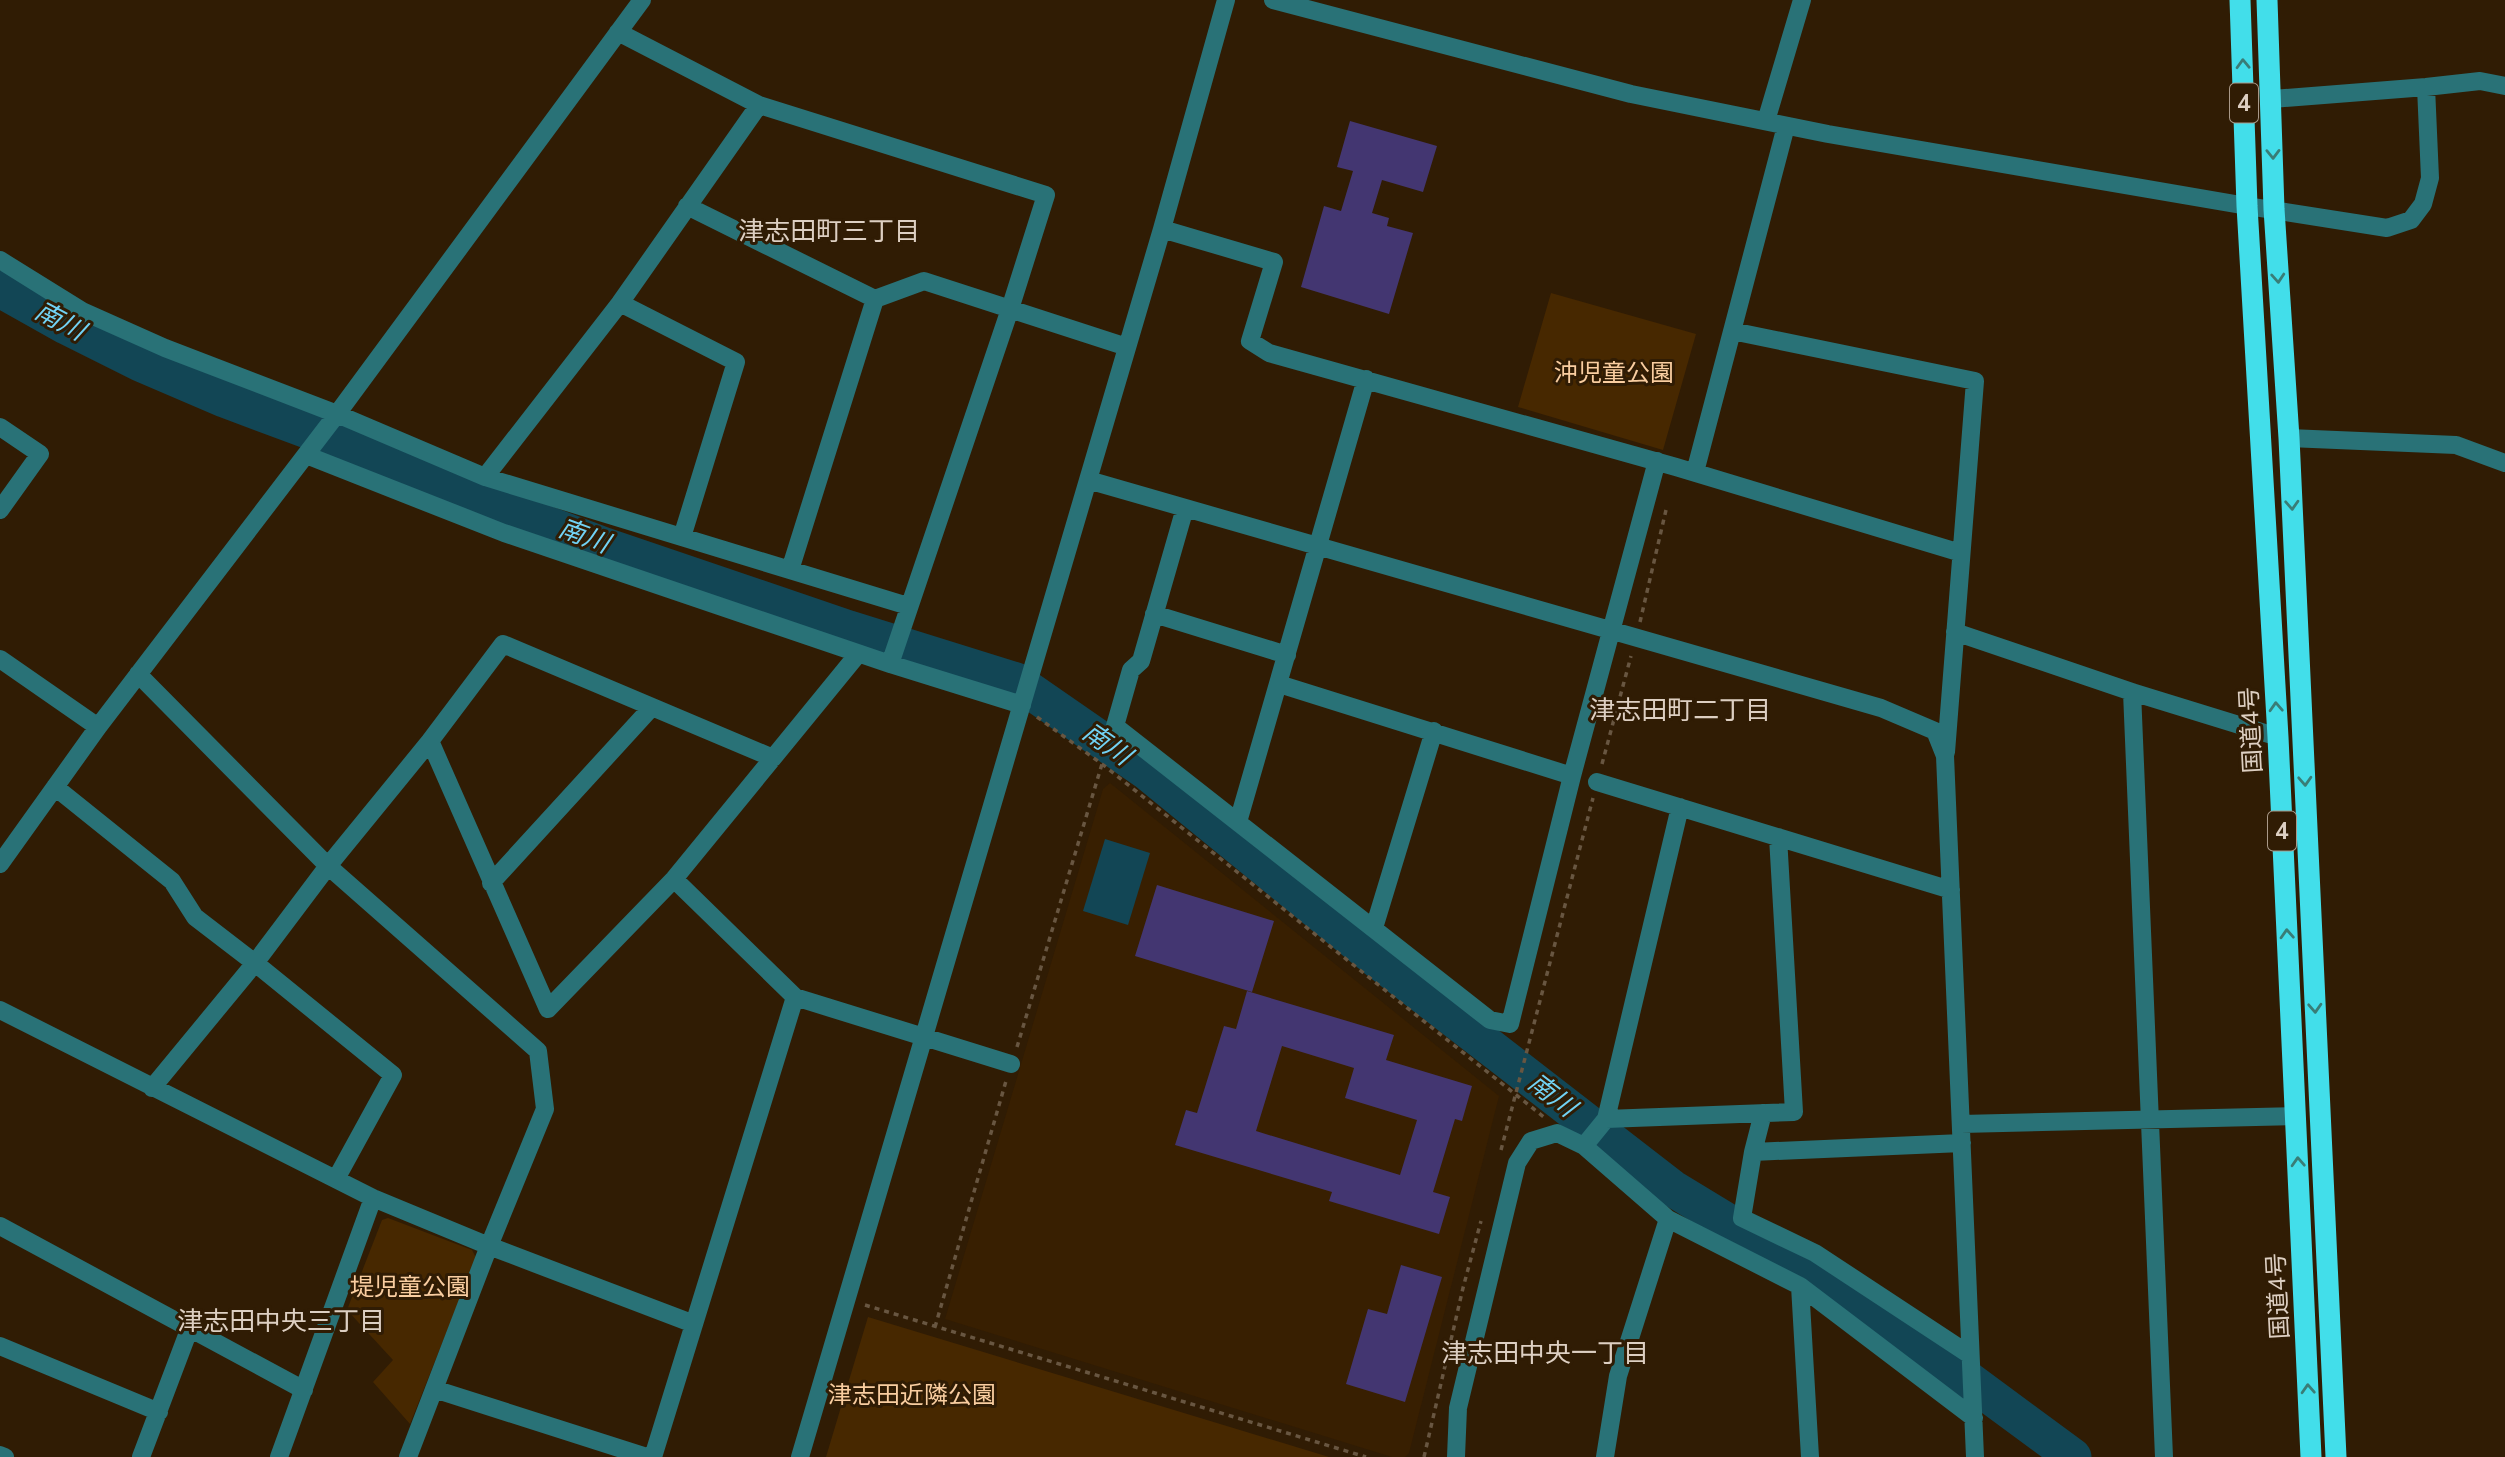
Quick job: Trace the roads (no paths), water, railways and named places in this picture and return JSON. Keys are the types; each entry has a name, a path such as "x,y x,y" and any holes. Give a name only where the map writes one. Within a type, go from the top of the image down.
{"highway":[{"name":"国道4号","path":"2240,0 2247,206 2278,737 2311,1457"},
{"name":"国道4号","path":"2267,0 2274,209 2289,438 2336,1457"}],"street":[{"path":"0,863 98,727 337,414 642,0"},
{"path":"800,1457 1162,229 1226,0"},
{"path":"1273,0 1631,94 1786,126 2387,228 2411,220 2423,204 2430,178 2426,88"},
{"path":"1766,121 1802,0"},
{"path":"618,32 759,105 1046,195 890,664"},
{"path":"2272,99 2426,88 2480,81 2505,86"},
{"path":"485,477 620,303 759,105"},
{"path":"1695,472 1786,126"},
{"path":"687,206 875,299 924,281 1127,347"},
{"path":"1162,229 1274,262 1250,341 1269,353 1695,472 1961,554"},
{"path":"0,260 82,311 164,348 337,414 485,477 908,606"},
{"path":"790,570 875,299"},
{"path":"620,303 736,362 682,537"},
{"path":"1732,331 1975,381 1945,756 1975,1457"},
{"path":"1238,822 1366,379"},
{"path":"0,427 40,454 0,510"},
{"path":"2289,438 2456,444 2505,463"},
{"path":"306,454 504,534 858,654 1021,705"},
{"path":"1185,508 1141,661 1131,670 1115,726 1490,1020 1510,1024 1572,776 1657,461"},
{"path":"1088,480 1881,708 1935,731 1945,756"},
{"path":"1154,614 1287,655"},
{"path":"1955,632 2132,692 2278,737"},
{"path":"152,1088 255,963 503,644 773,758"},
{"path":"430,741 548,1009 674,880 858,654"},
{"path":"0,659 98,727"},
{"path":"138,674 328,866 538,1051 545,1109 408,1457"},
{"path":"1279,684 1572,776"},
{"path":"2132,692 2164,1457"},
{"path":"491,883 652,707"},
{"path":"1374,928 1434,731"},
{"path":"1597,782 1951,890"},
{"path":"55,788 172,881 195,917 393,1074 336,1179"},
{"path":"1586,1144 1604,1121 1680,807"},
{"path":"1604,1121 1794,1112 1778,837"},
{"path":"674,880 795,997 1011,1064"},
{"path":"653,1457 795,997"},
{"path":"0,1010 373,1198 489,1246 694,1324"},
{"path":"1763,1113 1742,1217 1815,1253 1970,1355"},
{"path":"1961,1124 2295,1116"},
{"path":"1456,1457 1458,1408 1517,1163 1531,1142 1557,1133 1586,1144 1668,1219 1800,1286 1974,1418"},
{"path":"1753,1152 1962,1143"},
{"path":"279,1457 373,1198"},
{"path":"1605,1457 1618,1376 1668,1219"},
{"path":"0,1226 304,1390"},
{"path":"1800,1286 1810,1457"},
{"path":"141,1457 189,1330"},
{"path":"0,1346 159,1412"},
{"path":"434,1389 647,1457"},
{"path":"0,1455 5,1457"}],"water":[{"path":"1105,839 1150,853 1128,925 1083,911"}],"waterway":[{"name":"南川","path":"0,289 140,363 224,399 369,453 475,497 605,546 849,629 1016,681 1146,771 1375,958 1672,1188 1833,1286 1951,1367 2073,1457"}],"district":[{"name":"津志田町三丁目","path":"829,231"},
{"name":"津志田町二丁目","path":"1680,710"},
{"name":"津志田中央三丁目","path":"281,1321"},
{"name":"津志田中央一丁目","path":"1545,1353"}],"park label":[{"name":"沖児童公園","path":"1614,373"},
{"name":"堤児童公園","path":"410,1287"},
{"name":"津志田近隣公園","path":"912,1395"}]}
